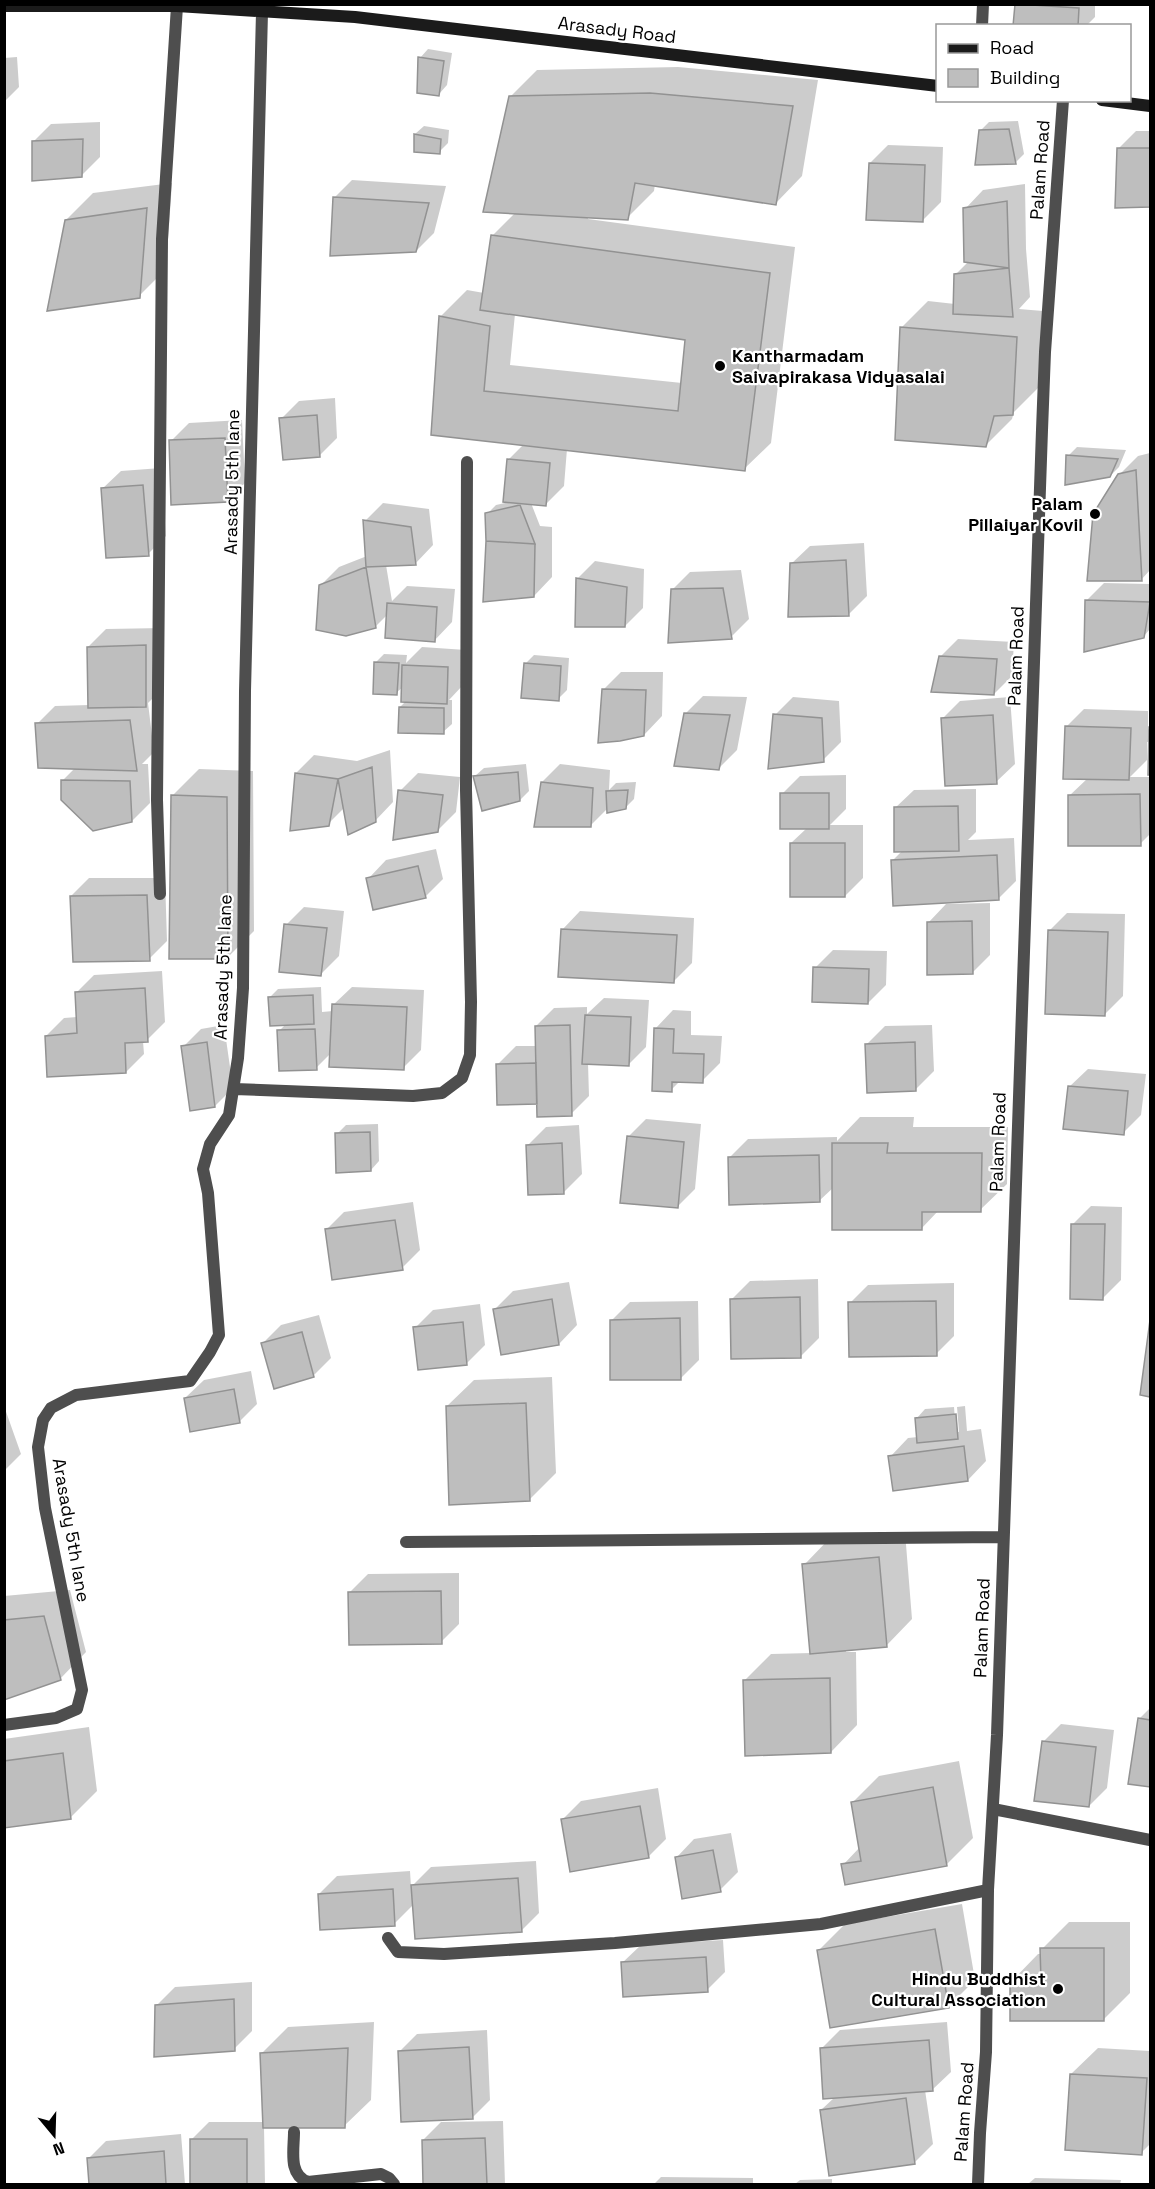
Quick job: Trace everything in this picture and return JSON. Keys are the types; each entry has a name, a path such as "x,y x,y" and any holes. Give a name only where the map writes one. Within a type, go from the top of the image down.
{"main road":[{"name":"Arasady Road","path":"4,6 177,6 355,17 936,86"},
{"path":"1118,102 1150,106"}],"street":[{"path":"982,24 983,4"},
{"path":"160,894 157,800 162,239 177,6"},
{"name":"Arasady 5th lane","path":"4,1725 56,1718 77,1709 82,1690 45,1508 38,1446 43,1420 51,1408 76,1395 190,1381 219,1335 208,1193 203,1169 210,1144 229,1115 234,1089 243,988 245,691 262,12"},
{"name":"Palam Road","path":"978,2184 986,2052 988,1890 993,1809 1042,430 1063,102"},
{"path":"234,1089 413,1096 442,1093 462,1078 470,1055 471,1002 466,790 467,462"},
{"path":"406,1542 1003,1538"},
{"path":"993,1809 1150,1840"},
{"path":"388,1938 398,1952 444,1954 615,1943 821,1924 988,1890"},
{"path":"294,2132 295,2170 300,2179 308,2182 381,2174 394,2184"}],"building":[{"path":"1015,4 1079,8 1078,24 1013,24"},
{"path":"418,57 444,61 439,96 417,93"},
{"path":"650,93 793,106 776,205 635,183 628,220 483,212 509,96"},
{"path":"1009,129 1016,164 975,165 979,130"},
{"path":"414,134 441,139 440,154 414,152"},
{"path":"83,139 82,177 32,181 32,141"},
{"path":"1117,148 1150,148 1150,207 1115,208"},
{"path":"869,163 925,165 923,222 866,220"},
{"path":"333,197 429,203 416,252 330,256"},
{"path":"1007,201 1009,268 964,262 963,208"},
{"path":"147,208 140,298 47,311 65,220"},
{"name":"Kantharmadam Saivapirakasa Vidyasalai","path":"491,235 770,273 745,471 431,435 439,316 490,326 484,391 678,411 685,340 480,310"},
{"path":"1009,268 1013,317 953,314 954,274"},
{"path":"900,327 1017,337 1013,415 994,416 986,447 895,440"},
{"path":"317,415 320,457 283,460 279,418"},
{"path":"225,438 228,502 171,505 169,440"},
{"path":"1066,455 1118,459 1110,477 1065,485"},
{"path":"507,459 550,463 546,506 503,502"},
{"path":"1136,470 1142,581 1087,581 1093,514 1118,474"},
{"path":"143,485 149,556 106,558 101,488"},
{"path":"520,505 535,544 486,541 485,513"},
{"path":"363,520 411,527 416,565 366,567"},
{"path":"486,541 535,544 534,597 483,602"},
{"path":"846,560 849,616 788,617 790,563"},
{"path":"366,567 376,628 346,636 316,630 319,585"},
{"path":"576,578 627,587 625,627 575,627"},
{"path":"723,588 732,639 668,643 671,589"},
{"path":"1085,600 1150,602 1144,638 1084,652"},
{"path":"387,603 437,607 435,642 385,638"},
{"path":"146,645 146,707 88,708 87,647"},
{"path":"939,656 997,659 994,695 931,692"},
{"path":"374,662 399,663 397,695 373,694"},
{"path":"524,663 561,666 559,701 521,698"},
{"path":"402,665 448,667 447,704 401,702"},
{"path":"602,689 646,690 644,736 598,743"},
{"path":"399,707 444,708 444,734 398,733"},
{"path":"684,713 730,715 719,770 674,766"},
{"path":"773,714 822,718 824,762 768,769"},
{"path":"993,715 997,784 945,786 941,718"},
{"path":"130,720 137,771 38,768 35,723"},
{"path":"1065,726 1131,728 1129,780 1063,779"},
{"path":"1149,727 1150,775 1148,775"},
{"path":"372,767 376,822 348,835 338,779"},
{"path":"518,772 520,801 482,811 473,776"},
{"path":"295,773 338,779 329,826 290,831"},
{"path":"61,780 130,781 132,822 93,831 61,800"},
{"path":"541,782 593,788 591,827 534,827"},
{"path":"398,790 443,795 438,832 393,840"},
{"path":"628,790 626,809 607,813 606,791"},
{"path":"780,793 829,793 829,829 780,829"},
{"path":"1140,794 1141,846 1068,846 1068,795"},
{"path":"171,795 227,797 228,959 169,959"},
{"path":"958,806 959,851 894,852 894,807"},
{"path":"790,843 845,843 845,897 790,897"},
{"path":"997,855 999,900 893,906 891,860"},
{"path":"418,866 426,898 373,910 366,878"},
{"path":"147,895 150,961 73,962 70,896"},
{"path":"972,921 973,974 927,975 927,922"},
{"path":"284,924 327,928 321,976 279,972"},
{"path":"561,929 677,935 674,983 558,977"},
{"path":"1048,930 1108,932 1105,1016 1045,1014"},
{"path":"813,967 869,969 868,1004 812,1002"},
{"path":"145,988 148,1042 125,1043 126,1073 47,1077 45,1036 77,1033 75,992"},
{"path":"313,995 314,1024 270,1026 268,997"},
{"path":"332,1004 407,1007 404,1070 329,1067"},
{"path":"585,1015 631,1017 629,1066 582,1064"},
{"path":"570,1025 572,1116 537,1117 535,1026"},
{"path":"654,1028 674,1029 673,1053 704,1054 703,1083 672,1082 672,1092 652,1091"},
{"path":"315,1029 317,1070 279,1071 277,1030"},
{"path":"207,1042 215,1107 190,1111 181,1046"},
{"path":"915,1042 916,1091 867,1093 865,1044"},
{"path":"536,1063 537,1104 497,1105 496,1064"},
{"path":"1068,1086 1128,1091 1124,1135 1063,1129"},
{"path":"370,1132 371,1171 336,1173 335,1133"},
{"path":"627,1136 684,1142 678,1208 620,1203"},
{"path":"562,1143 564,1194 528,1195 526,1145"},
{"path":"832,1143 888,1143 887,1153 982,1153 981,1212 922,1212 922,1230 832,1230"},
{"path":"819,1155 820,1202 729,1205 728,1157"},
{"path":"395,1220 403,1270 332,1280 325,1229"},
{"path":"1071,1224 1105,1224 1103,1300 1070,1299"},
{"path":"800,1297 801,1358 731,1359 730,1299"},
{"path":"552,1299 559,1345 501,1355 493,1309"},
{"path":"936,1301 937,1356 849,1357 848,1302"},
{"path":"680,1318 681,1380 610,1380 610,1320"},
{"path":"1150,1320 1150,1397 1140,1395"},
{"path":"463,1322 467,1365 418,1370 413,1327"},
{"path":"302,1332 314,1377 274,1389 261,1343"},
{"path":"234,1389 240,1423 190,1432 184,1398"},
{"path":"526,1403 530,1501 449,1505 446,1406"},
{"path":"956,1414 958,1439 917,1443 915,1418"},
{"path":"964,1446 968,1481 893,1491 888,1456"},
{"path":"879,1557 887,1647 810,1654 802,1564"},
{"path":"441,1591 442,1644 349,1645 348,1592"},
{"path":"44,1616 61,1680 4,1700 4,1620"},
{"path":"830,1678 831,1753 745,1756 743,1680"},
{"path":"1138,1718 1150,1720 1150,1787 1128,1784"},
{"path":"1042,1741 1096,1747 1089,1807 1034,1801"},
{"path":"63,1753 71,1819 4,1828 4,1761"},
{"path":"933,1787 947,1866 845,1885 841,1864 861,1861 851,1802"},
{"path":"640,1806 649,1858 570,1872 561,1819"},
{"path":"713,1850 721,1892 682,1899 675,1857"},
{"path":"518,1878 522,1932 415,1939 411,1885"},
{"path":"393,1889 395,1926 320,1930 318,1894"},
{"path":"935,1929 949,2008 830,2028 817,1950"},
{"path":"1040,1948 1104,1948 1104,2021 1010,2021 1010,1980 1041,1980"},
{"path":"706,1957 708,1992 623,1997 621,1962"},
{"path":"234,1999 235,2051 154,2057 155,2005"},
{"path":"929,2040 933,2091 823,2099 820,2048"},
{"path":"469,2047 473,2119 401,2122 398,2051"},
{"path":"348,2048 345,2128 263,2128 260,2053"},
{"path":"1070,2074 1147,2078 1142,2155 1065,2150"},
{"path":"906,2098 915,2164 829,2176 820,2110"},
{"path":"485,2138 487,2184 423,2184 422,2140"},
{"path":"190,2139 247,2139 247,2184 190,2184"},
{"path":"164,2151 166,2184 89,2184 87,2158"}],"place":[{"name":"Kantharmadam Saivapirakasa Vidyasalai","path":"720,366"},
{"name":"Palam Pillaiyar Kovil","path":"1095,514"},
{"name":"Hindu Buddhist Cultural Association","path":"1058,1989"}]}
